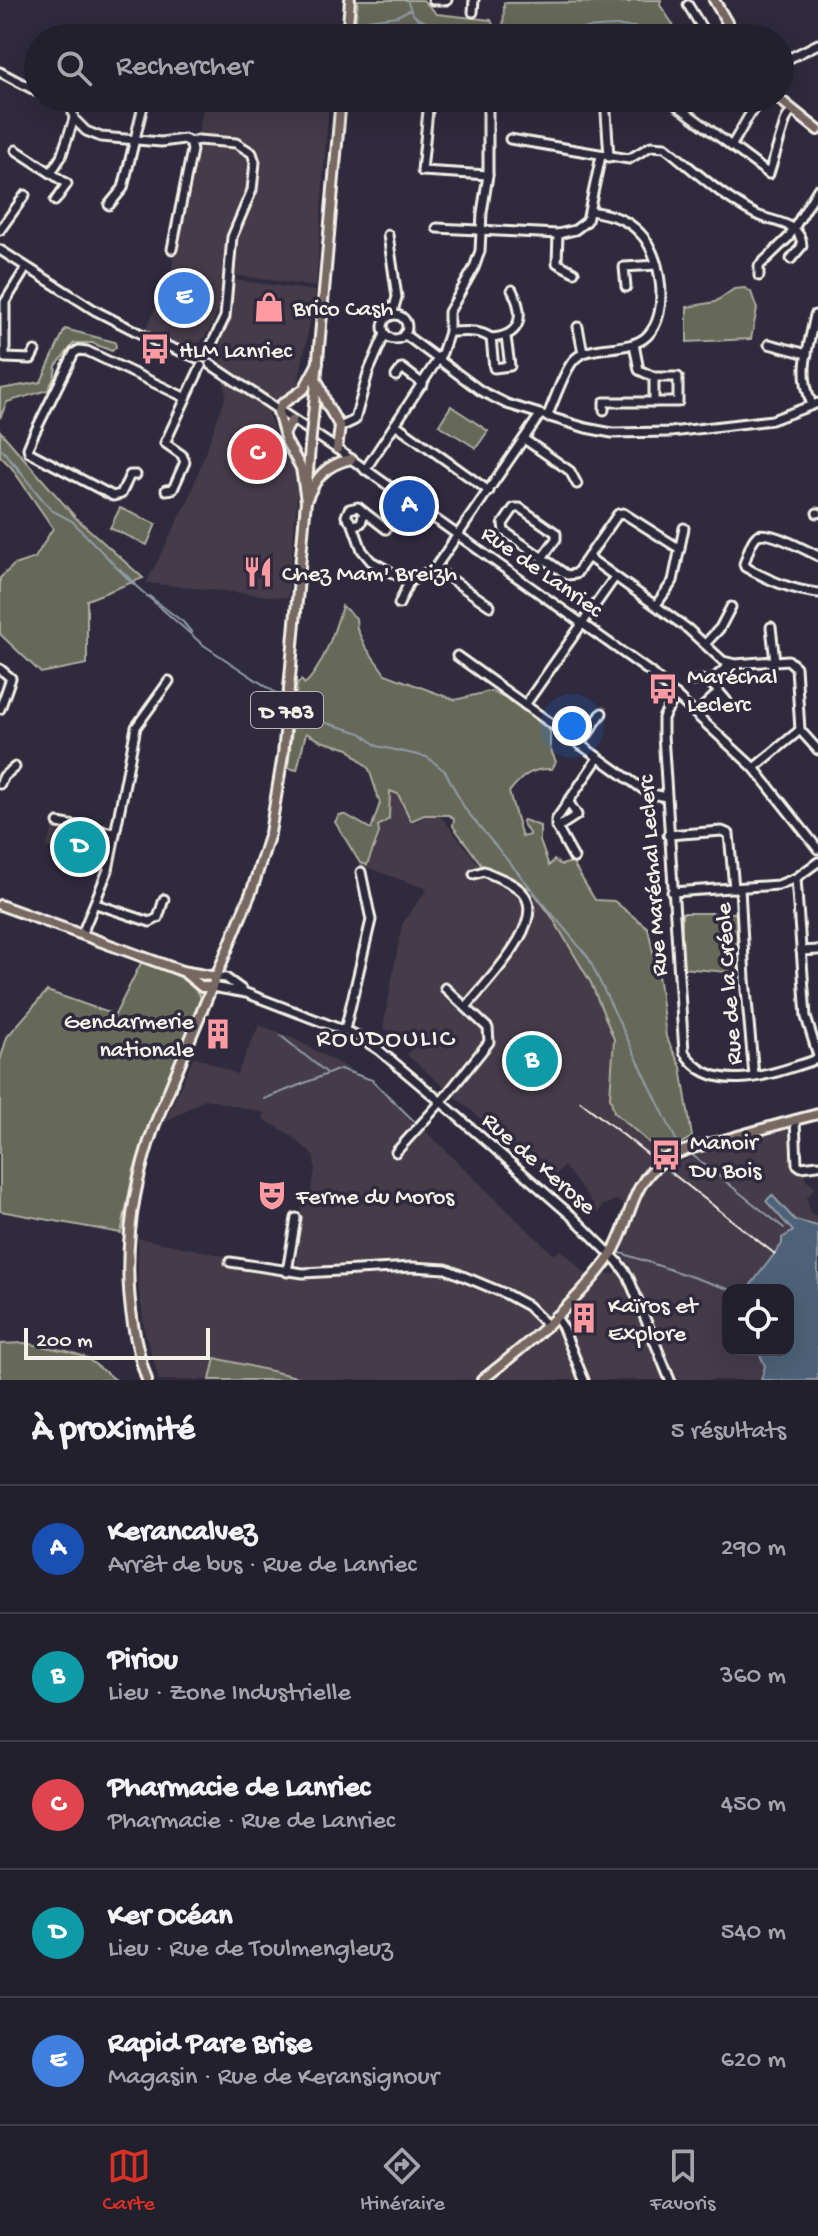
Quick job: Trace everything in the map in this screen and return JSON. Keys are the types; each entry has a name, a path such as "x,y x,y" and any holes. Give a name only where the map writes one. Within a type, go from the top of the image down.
{"main road":[{"path":"348,24 350,0"},
{"path":"715,0 727,24"},
{"path":"794,111 818,129"},
{"name":"D 783","path":"147,1380 131,1307 128,1238 140,1170 160,1111 259,870 278,795 340,112"},
{"path":"278,410 304,389 318,363"},
{"name":"D 783","path":"317,380 340,427"},
{"name":"D 783","path":"278,410 284,434 301,468 306,501"},
{"path":"284,434 292,420"},
{"path":"337,449 340,427"},
{"path":"306,501 318,476 330,465 351,459"},
{"name":"Rue de Kerose","path":"0,905 182,971 216,977"},
{"name":"Rue de Kerose","path":"182,971 202,987 212,987"},
{"path":"482,1380 555,1316 611,1255 638,1189 666,1160 689,1150 818,1114"}],"street":[{"path":"433,0 447,0"},
{"path":"473,12 474,0"},
{"path":"688,5 700,24"},
{"path":"794,56 818,44"},
{"path":"0,72 24,85"},
{"path":"51,173 61,157 74,112"},
{"path":"109,205 123,188 142,112"},
{"path":"428,112 422,171 488,175"},
{"path":"365,470 438,360 449,332 449,312 480,251 488,175 487,112"},
{"path":"437,228 558,234 575,230 587,221 605,157 605,112"},
{"path":"686,112 769,174 791,112"},
{"path":"731,146 752,112"},
{"path":"74,119 91,134 135,140 184,139 190,142 241,144 249,149 255,162 251,195 232,237 225,317 208,352"},
{"path":"510,139 629,159 651,146 665,147 735,202 758,216 794,228 801,236 802,246 791,259"},
{"path":"172,249 192,150 190,142"},
{"path":"16,150 67,184 55,201"},
{"path":"759,276 759,266 778,249 818,189"},
{"path":"0,230 25,195"},
{"path":"399,604 409,582 435,568 524,439 544,416 573,361 583,353 634,344 648,335 657,321 660,299 657,265 650,246 640,232 612,215 590,211"},
{"path":"558,234 557,263 574,272"},
{"path":"340,427 355,420 368,373 385,334 384,322 392,315 397,297 388,235"},
{"name":"Rue de Lanriec","path":"0,250 96,311 203,363 278,410 638,663 754,768 818,849"},
{"path":"626,287 624,267 657,265"},
{"path":"26,268 5,302 5,358 31,359 35,351"},
{"path":"449,332 483,332 491,338 506,337 520,317 519,304 512,290"},
{"path":"385,334 395,339 404,334 407,327 405,320 392,315"},
{"path":"404,334 481,391 507,404 612,433 671,432 772,420 815,404 804,385 803,374 815,315"},
{"path":"578,327 583,353"},
{"path":"491,338 494,368 510,366 506,337"},
{"path":"604,410 604,402 678,402 678,377 654,377 639,370 634,344"},
{"path":"769,344 807,354"},
{"path":"136,475 130,475 121,494 113,496 32,456 28,448 74,353 79,350 95,354 186,398"},
{"path":"203,363 200,352 208,352"},
{"path":"166,490 173,489 185,462 182,455 165,443 203,363 212,358 208,352"},
{"path":"396,376 402,368 423,384"},
{"path":"654,377 654,402"},
{"path":"395,424 489,491"},
{"path":"524,439 570,471 577,484"},
{"path":"386,529 358,507 349,509 347,519 371,561 409,582"},
{"path":"542,558 556,539 556,533 520,508 514,508 503,524 504,531 542,558 567,575 576,574 618,514 623,513 680,549"},
{"path":"353,525 363,521 364,512"},
{"path":"656,605 673,581 684,528"},
{"path":"818,556 771,535 760,534 755,538 744,564 795,591 818,593"},
{"path":"588,557 688,629 715,656 730,664 788,660 796,667 800,730 818,750"},
{"path":"435,568 490,606"},
{"path":"525,705 615,577"},
{"path":"705,644 720,628 731,607"},
{"path":"771,627 775,661"},
{"path":"457,656 648,793 666,797"},
{"path":"710,682 730,664"},
{"path":"0,669 11,678 0,709"},
{"path":"696,680 710,682 727,701"},
{"path":"82,934 108,870 136,727 169,681"},
{"path":"704,706 719,692"},
{"name":"Rue Maréchal Leclerc","path":"676,695 663,718 682,1039 686,1056 714,1077 754,1076"},
{"path":"580,745 602,713"},
{"path":"754,768 800,730"},
{"path":"574,858 557,828 556,820 598,758"},
{"path":"0,784 15,767"},
{"path":"557,828 577,815 568,801"},
{"path":"58,823 114,833"},
{"name":"Rue de la Créole","path":"668,835 722,831 729,834 737,888 754,1076"},
{"path":"672,892 778,885 796,878 818,862"},
{"path":"467,1006 521,937 530,914 528,899 516,886 484,871 474,874"},
{"path":"345,1030 371,916 361,872"},
{"path":"754,1076 818,1058 806,1017 796,878"},
{"path":"96,904 150,922 158,918 164,899"},
{"path":"801,951 818,950"},
{"name":"Rue de Kerose","path":"216,977 227,979 246,993"},
{"name":"Rue de Kerose","path":"212,987 246,993 345,1030 379,1050 441,1102 573,1217 611,1255 628,1276 670,1380"},
{"path":"396,1152 489,1042 488,1028 445,988"},
{"path":"795,1120 797,1164 801,1167 818,1165"},
{"path":"287,1272 296,1218"},
{"path":"230,1262 287,1272 446,1269 528,1306 546,1324"},
{"path":"555,1316 562,1326 581,1379"}],"shaded area":[{"path":"202,112 328,112 316,287 234,275 209,331 192,353 145,330 169,281"},
{"path":"235,280 316,291 298,385 268,414 279,442 297,466 299,475 288,598 146,583 188,501 226,395 219,354"},
{"path":"390,780 415,822 436,810 477,862 531,884 591,983 614,1039 614,1113 673,1165 720,1146 791,1129 797,1174 805,1173 806,1180 815,1187 807,1198 811,1214 818,1216 818,1226 795,1220 772,1195 793,1231 782,1238 782,1244 752,1284 722,1284 722,1356 761,1356 765,1366 761,1380 159,1380 145,1333 138,1284 138,1238 296,1270 302,1198 309,1198 315,1170 310,1152 289,1134 263,1119 265,1113 205,1099 164,1123 194,1056 237,1074 259,1025 291,1037 378,1085 554,1255 561,1249 594,1282 602,1274 617,1273 627,1266 623,1245 633,1210 616,1200 602,1206 598,1213 564,1166 551,1180 407,1055 411,1049 401,1037 383,1028 402,924 427,889 365,867 358,856"},
{"path":"54,826 81,837 108,841 104,863 46,847"}],"green space":[{"path":"358,0 423,0 437,14 491,20 493,24 377,21 376,24 355,24"},
{"path":"661,0 660,5 673,24 503,24 504,3"},
{"path":"745,288 751,292 757,309 751,339 687,342 687,307 715,302 734,289"},
{"path":"65,329 115,342 116,347 112,351 92,343 74,343 56,366 48,390 7,402 0,418 0,389 41,382"},
{"path":"451,406 488,431 476,448 439,425"},
{"path":"0,431 76,518 143,578 87,600 87,664 41,673 0,634 0,578 14,565 35,558 53,528 0,456"},
{"path":"120,508 156,524 147,545 110,528"},
{"path":"342,606 356,618 357,629 365,646 385,674 455,700 491,691 509,699 550,731 550,748 556,762 552,769 528,774 509,792 522,837 530,835 522,822 524,820 540,826 540,841 549,866 554,860 561,865 572,862 595,900 614,901 648,928 666,1037 681,1067 692,1137 662,1154 614,1112 610,1097 614,1039 591,983 552,917 531,889 484,868 453,826 454,819 449,815 424,815 411,821 398,794 390,791 389,819 378,826 379,833 367,865 360,863 335,822 339,815 346,815 371,829 380,803 369,769 349,749 306,733 297,770 288,768 297,685 301,680 305,684 323,658"},
{"path":"682,913 737,913 739,973 682,968"},
{"path":"142,961 187,980 201,997 134,1169 121,1233 0,1211 0,1061 7,1037 47,991 115,1015"},
{"path":"24,1343 85,1357 116,1380 0,1380 0,1344"},
{"path":"215,1358 306,1379 210,1380"}],"water":[{"path":"772,1195 795,1220 818,1226 818,1380 761,1380 765,1366 761,1356 794,1356 794,1284 752,1284 782,1244 782,1238 793,1231 766,1201"}],"waterway":[{"path":"407,0 412,13 430,24"},
{"path":"352,22 397,16 409,10"},
{"path":"0,447 51,510 72,521 129,580 202,644 285,699"},
{"path":"14,462 23,474"},
{"path":"120,569 135,584"},
{"path":"149,596 183,622 192,633"},
{"path":"290,703 313,719 361,733 377,746 427,757 445,771 465,809 588,957 677,1142 683,1147"},
{"path":"281,1036 327,1073"},
{"path":"264,1099 340,1069 372,1080 415,1122 432,1107"},
{"path":"691,1154 784,1228"},
{"path":"615,1251 722,1287"}],"railway":[{"path":"580,1101 775,1254"}],"place":[{"name":"Rapid Pare Brise","path":"184,298"},
{"name":"Brico Cash","path":"269,307"},
{"name":"HLM Lanriec","path":"155,349"},
{"name":"Pharmacie de Lanriec","path":"257,454"},
{"name":"Kerancalvez","path":"409,506"},
{"name":"Chez Mam' Breizh","path":"258,572"},
{"name":"Maréchal Leclerc","path":"663,689"},
{"name":"Ker Océan","path":"80,847"},
{"name":"Gendarmerie nationale","path":"218,1034"},
{"name":"Piriou","path":"532,1061"},
{"name":"Manoir Du Bois","path":"666,1155"},
{"name":"Ferme du Moros","path":"272,1195"},
{"name":"Kaïros et Explore","path":"584,1318"}],"district":[{"name":"ROUDOULIC","path":"386,1036"}]}
